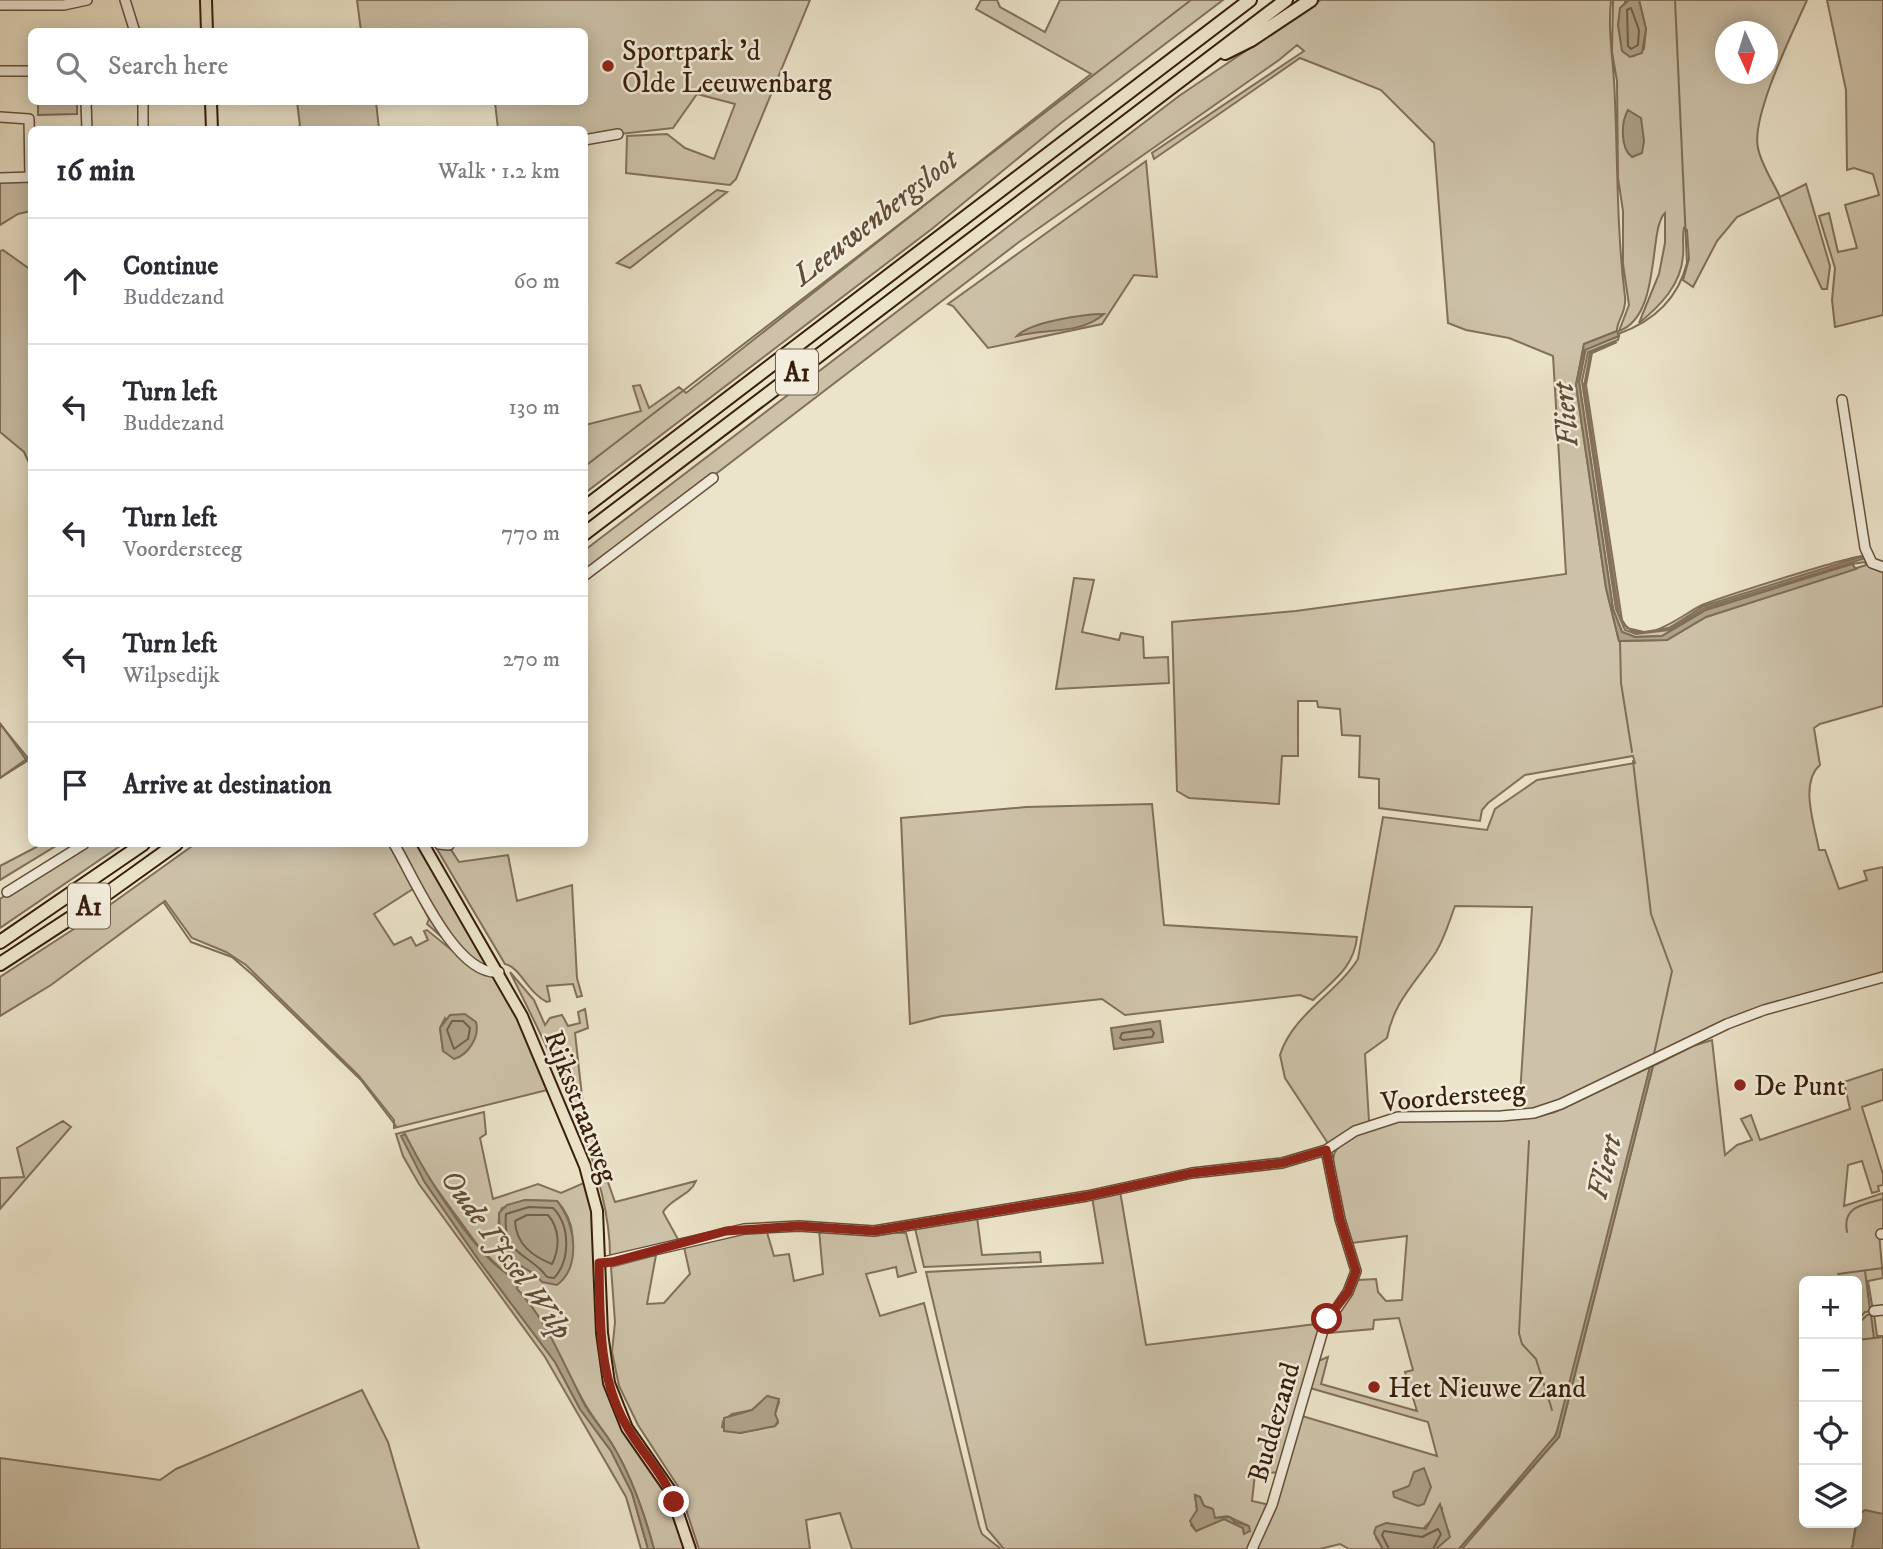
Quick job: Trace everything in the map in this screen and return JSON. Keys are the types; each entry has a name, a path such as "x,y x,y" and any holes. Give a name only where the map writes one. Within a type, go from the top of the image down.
{"highway":[{"name":"A1","path":"1235,11 1244,0"},
{"name":"A1","path":"588,505 1250,0"},
{"name":"A1","path":"588,531 1286,0"},
{"name":"A1","path":"1196,67 1251,40 1311,0"},
{"name":"A1","path":"0,942 139,847"},
{"name":"A1","path":"0,964 172,847"}],"main road":[{"path":"206,0 207,28"},
{"path":"211,105 212,126"},
{"name":"Rijksstraatweg","path":"425,847 499,972 542,1057 591,1183 597,1210 604,1359 612,1394 627,1427 665,1480 690,1549"}],"street":[{"path":"0,5 70,5 87,0"},
{"path":"125,0 134,28"},
{"path":"0,71 28,71"},
{"path":"86,105 86,126"},
{"path":"143,105 143,126"},
{"path":"0,117 24,116 29,119 29,126"},
{"path":"588,139 618,134"},
{"path":"0,177 28,177"},
{"path":"1842,400 1865,548 1871,563 1883,567"},
{"path":"588,573 713,478"},
{"path":"8,892 79,847"},
{"path":"396,847 454,946 475,965 489,972 499,972"},
{"name":"Voordersteeg","path":"599,1263 612,1262 726,1231 799,1226 874,1231 1087,1196 1192,1173 1282,1163 1326,1150 1355,1131 1398,1117 1501,1116 1542,1111 1764,1010 1883,977"},
{"name":"Buddezand","path":"1252,1549 1272,1505 1324,1327 1354,1282 1356,1271 1340,1219 1326,1150"}],"shaded area":[{"path":"357,0 810,0 736,179 730,185 626,173 627,136 667,134 685,148 714,159 735,104 697,94 673,128 588,138 588,126 498,126 495,105 588,105 588,28 361,28"},
{"path":"981,0 997,0 1000,7 1045,32 1060,0 1223,0 1061,123 933,228 588,491 588,424 641,411 633,386 640,385 649,408 679,387 686,393 1091,74 976,9"},
{"path":"1321,0 1611,0 1610,30 1625,302 1617,331 1584,344 1576,385 1606,588 1619,641 1667,640 1706,617 1866,565 1865,562 1852,564 1706,610 1662,636 1635,637 1622,632 1613,609 1579,382 1586,348 1619,336 1618,340 1588,352 1582,381 1616,609 1625,630 1636,634 1669,630 1705,608 1865,558 1883,569 1883,706 1814,728 1820,765 1810,782 1809,793 1819,850 1825,850 1839,889 1867,880 1864,871 1883,867 1883,973 1794,997 1547,1107 1519,1111 1532,907 1455,906 1436,952 1400,1002 1387,1038 1365,1054 1369,1121 1329,1145 1285,1078 1280,1055 1286,1041 1305,1016 1358,959 1383,817 1487,830 1495,809 1537,780 1635,763 1633,756 1525,775 1488,803 1482,810 1480,821 1379,808 1379,779 1359,777 1360,736 1342,735 1340,709 1318,707 1317,701 1298,701 1298,756 1282,756 1279,804 1189,798 1177,791 1172,622 1296,611 1566,574 1553,356 1509,338 1466,330 1448,323 1434,143 1381,90 1300,58 1154,159 1152,153 1304,51 1297,45 1019,242 588,572 588,548 1179,96"},
{"path":"1613,0 1629,0 1625,2 1618,25 1634,56 1644,49 1646,29 1639,0 1807,0 1778,66 1778,21 1715,21 1715,84 1771,84 1761,116 1758,148 1764,167 1780,197 1806,184 1830,266 1827,289 1822,289 1779,197 1737,217 1717,241 1693,287 1683,280 1689,259 1687,230 1684,228 1683,256 1674,285 1662,302 1639,323 1659,274 1665,243 1665,213 1660,222 1652,272 1642,308 1633,322 1619,331 1629,305 1623,264 1623,211 1618,178 1617,81 1612,52"},
{"path":"1827,0 1883,0 1883,315 1835,327 1832,300 1835,268 1819,216 1829,213 1838,252 1857,248 1845,205 1879,195 1873,174 1854,168 1847,170 1846,90"},
{"path":"38,105 77,105 77,114 38,115"},
{"path":"297,105 376,105 379,126 300,126"},
{"path":"1146,161 1157,277 1134,275 1102,324 988,348 953,306 948,304"},
{"path":"28,180 28,212 18,214 0,225 0,181"},
{"path":"717,190 727,192 630,268 617,263"},
{"path":"3,250 28,268 28,461 24,452 0,432 0,251"},
{"path":"1617,342 1592,353 1586,385 1622,620 1619,615 1584,386 1590,353"},
{"path":"1864,556 1704,606 1669,628 1655,630 1702,605 1759,585"},
{"path":"1074,578 1094,580 1082,632 1119,640 1121,633 1143,637 1144,658 1168,657 1169,683 1056,689"},
{"path":"0,724 28,758 0,778"},
{"path":"1152,804 1164,925 1357,937 1352,957 1342,972 1313,1000 1300,995 1125,1015 1102,999 942,1016 910,1024 901,818 1026,807"},
{"path":"36,847 54,847 0,880 0,866"},
{"path":"82,847 119,847 0,928 0,899"},
{"path":"191,847 394,847 445,940 427,924 429,919 413,889 374,914 394,945 411,937 416,946 428,940 424,931 427,930 459,956 496,978 525,1031 547,1090 394,1128 394,1120 359,1076 246,965 226,952 192,938 165,901 51,985 0,1016 0,977 100,912","holes":["445,1018 470,1046 459,1057 443,1051 440,1028"]},
{"path":"398,847 422,847 490,964 488,969 465,954"},
{"path":"436,847 450,848 459,862 508,855 517,901 572,885 577,978 582,996 577,997 573,984 547,986 550,1001 547,1002 535,993 515,970 505,964"},
{"path":"510,972 534,1000 545,1025 550,1018 562,1015 568,1026 580,1023 578,1012 585,1009 588,1028 575,1033 584,1114 615,1202 696,1181 663,1212 679,1241 610,1260 608,1226 590,1151 559,1074"},
{"path":"1712,1040 1725,1155 1737,1145 1752,1140 1741,1119 1751,1115 1760,1140 1850,1109 1844,1082 1883,1069 1883,1100 1862,1107 1883,1174 1883,1185 1878,1186 1879,1191 1872,1193 1862,1161 1848,1165 1844,1206 1883,1193 1883,1232 1879,1233 1883,1278 1868,1281 1873,1311 1862,1315 1862,1276 1799,1276 1799,1528 1855,1528 1852,1549 1462,1549 1559,1437 1653,1066 1693,1046"},
{"path":"1650,1067 1584,1333 1558,1430 1550,1445 1459,1549 1436,1549 1449,1532 1442,1521 1442,1509 1422,1530 1386,1523 1376,1538 1383,1549 1349,1549 1340,1544 1320,1549 1256,1549 1302,1416 1437,1456 1428,1422 1310,1388 1318,1361 1328,1357 1321,1384 1417,1411 1405,1372 1413,1370 1399,1318 1374,1320 1373,1329 1327,1333 1358,1280 1376,1279 1378,1292 1386,1301 1402,1300 1407,1236 1352,1243 1334,1170 1333,1159 1339,1146 1361,1132 1393,1121 1540,1116 1555,1112"},
{"path":"484,1112 486,1134 480,1138 493,1199 538,1184 561,1193 586,1182 592,1202 598,1340 604,1380 618,1420 663,1485 685,1549 654,1549 642,1508 626,1469 585,1404 546,1330 517,1289 519,1283 515,1277 509,1277 479,1247 420,1166 424,1181 480,1262 555,1362 580,1409 611,1451 632,1493 648,1549 641,1549 626,1497 545,1357 419,1184 403,1156 396,1134","holes":["525,1200 557,1201 571,1226 571,1253 566,1272 542,1282 509,1254 499,1231 500,1215 502,1208"]},
{"path":"63,1121 71,1127 0,1209 0,1178 24,1177 17,1148"},
{"path":"1120,1191 1146,1345 1324,1323 1281,1472 1255,1474 1252,1501 1270,1505 1249,1549 1004,1549 987,1529 926,1272 1103,1263 1092,1197","holes":["1195,1495 1200,1497 1204,1506 1211,1508 1215,1518 1227,1516 1247,1525 1244,1534 1243,1528 1224,1519 1196,1531 1191,1525 1197,1510"]},
{"path":"977,1217 982,1255 1040,1252 1041,1262 924,1267 915,1228"},
{"path":"766,1229 774,1256 789,1254 794,1281 823,1274 819,1230 906,1233 916,1272 898,1277 896,1267 866,1274 880,1316 924,1303 979,1526 982,1534 1001,1549 852,1549 840,1513 806,1520 810,1549 699,1549 679,1488 638,1425 619,1386 612,1352 615,1322 611,1267 656,1255 647,1304 664,1303 690,1274 684,1247","holes":["768,1396 779,1402 775,1414 778,1423 775,1426 740,1433 722,1427 723,1421 732,1414 752,1410"]},
{"path":"1874,1314 1877,1336 1883,1336 1883,1514 1862,1512 1862,1320 1867,1315"},
{"path":"362,1390 388,1442 419,1549 0,1549 0,1458 160,1480 176,1469"}],"water":[{"path":"1629,0 1639,0 1646,29 1642,53 1630,57 1622,51 1618,25 1620,8"},
{"path":"1628,110 1641,118 1644,141 1642,153 1632,157 1625,148 1623,135"},
{"path":"1104,314 1095,321 1074,328 1017,336 1045,323"},
{"path":"1617,331 1619,336 1585,350 1579,382 1613,609 1622,632 1635,637 1662,636 1706,610 1852,564 1856,569 1706,617 1667,640 1619,641 1606,588 1576,385 1584,344"},
{"path":"465,1014 476,1022 476,1034 468,1049 454,1059 443,1051 440,1028 450,1015"},
{"path":"1160,1021 1163,1042 1114,1049 1111,1028"},
{"path":"1653,1066 1559,1437 1459,1549 1556,1435 1650,1067"},
{"path":"405,1134 439,1193 471,1238 503,1271 518,1279 517,1289 545,1327 585,1406 626,1469 642,1508 654,1549 648,1549 632,1493 611,1451 580,1409 555,1362 480,1262 424,1181 401,1136"},
{"path":"525,1200 557,1201 568,1220 572,1232 573,1256 565,1277 557,1285 542,1282 520,1265 503,1242 499,1213 507,1205"},
{"path":"767,1396 779,1399 775,1414 778,1421 775,1426 740,1433 724,1431 724,1418 752,1410"},
{"path":"1424,1468 1431,1487 1424,1504 1418,1506 1394,1497 1393,1492 1409,1486 1414,1472"},
{"path":"1195,1495 1200,1497 1204,1506 1213,1509 1215,1518 1230,1517 1235,1522 1249,1526 1250,1531 1244,1534 1243,1528 1224,1519 1196,1531 1190,1521 1197,1510"},
{"path":"1440,1504 1450,1537 1436,1549 1383,1549 1374,1533 1376,1527 1386,1523 1426,1529"},
{"path":"1865,1510 1883,1514 1883,1549 1852,1549 1856,1528 1862,1528 1862,1512"}],"waterway":[{"name":"Leeuwenbergsloot","path":"588,464 1191,0"},
{"name":"Fliert","path":"1618,334 1642,323 1662,308 1677,288 1687,263 1675,0"},
{"name":"Fliert","path":"1620,641 1621,683 1632,752"},
{"path":"0,723 27,761 0,778"},
{"name":"Fliert","path":"1633,761 1651,914 1672,971 1654,1054"},
{"name":"Oude IJssel Wilp","path":"164,903 191,942 232,957 254,976 361,1080 396,1126"},
{"path":"1529,1141 1519,1333 1522,1344 1536,1359 1552,1410"},
{"path":"1847,1232 1846,1223 1851,1212 1862,1205 1883,1199"},
{"path":"1838,1274 1883,1268"},
{"path":"1865,1271 1870,1310"},
{"path":"1871,1315 1874,1338"},
{"path":"1862,1339 1883,1337"}],"place":[{"name":"Sportpark 'd Olde Leeuwenbarg","path":"608,66"},
{"name":"De Punt","path":"1740,1085"},
{"name":"Het Nieuwe Zand","path":"1374,1387"}],"route":[{"path":"674,1502 665,1480 627,1427 612,1394 604,1359 599,1263 612,1262 726,1231 799,1226 874,1231 1087,1196 1214,1169 1282,1163 1326,1150 1340,1219 1355,1259 1356,1271 1348,1292 1327,1319"}]}
